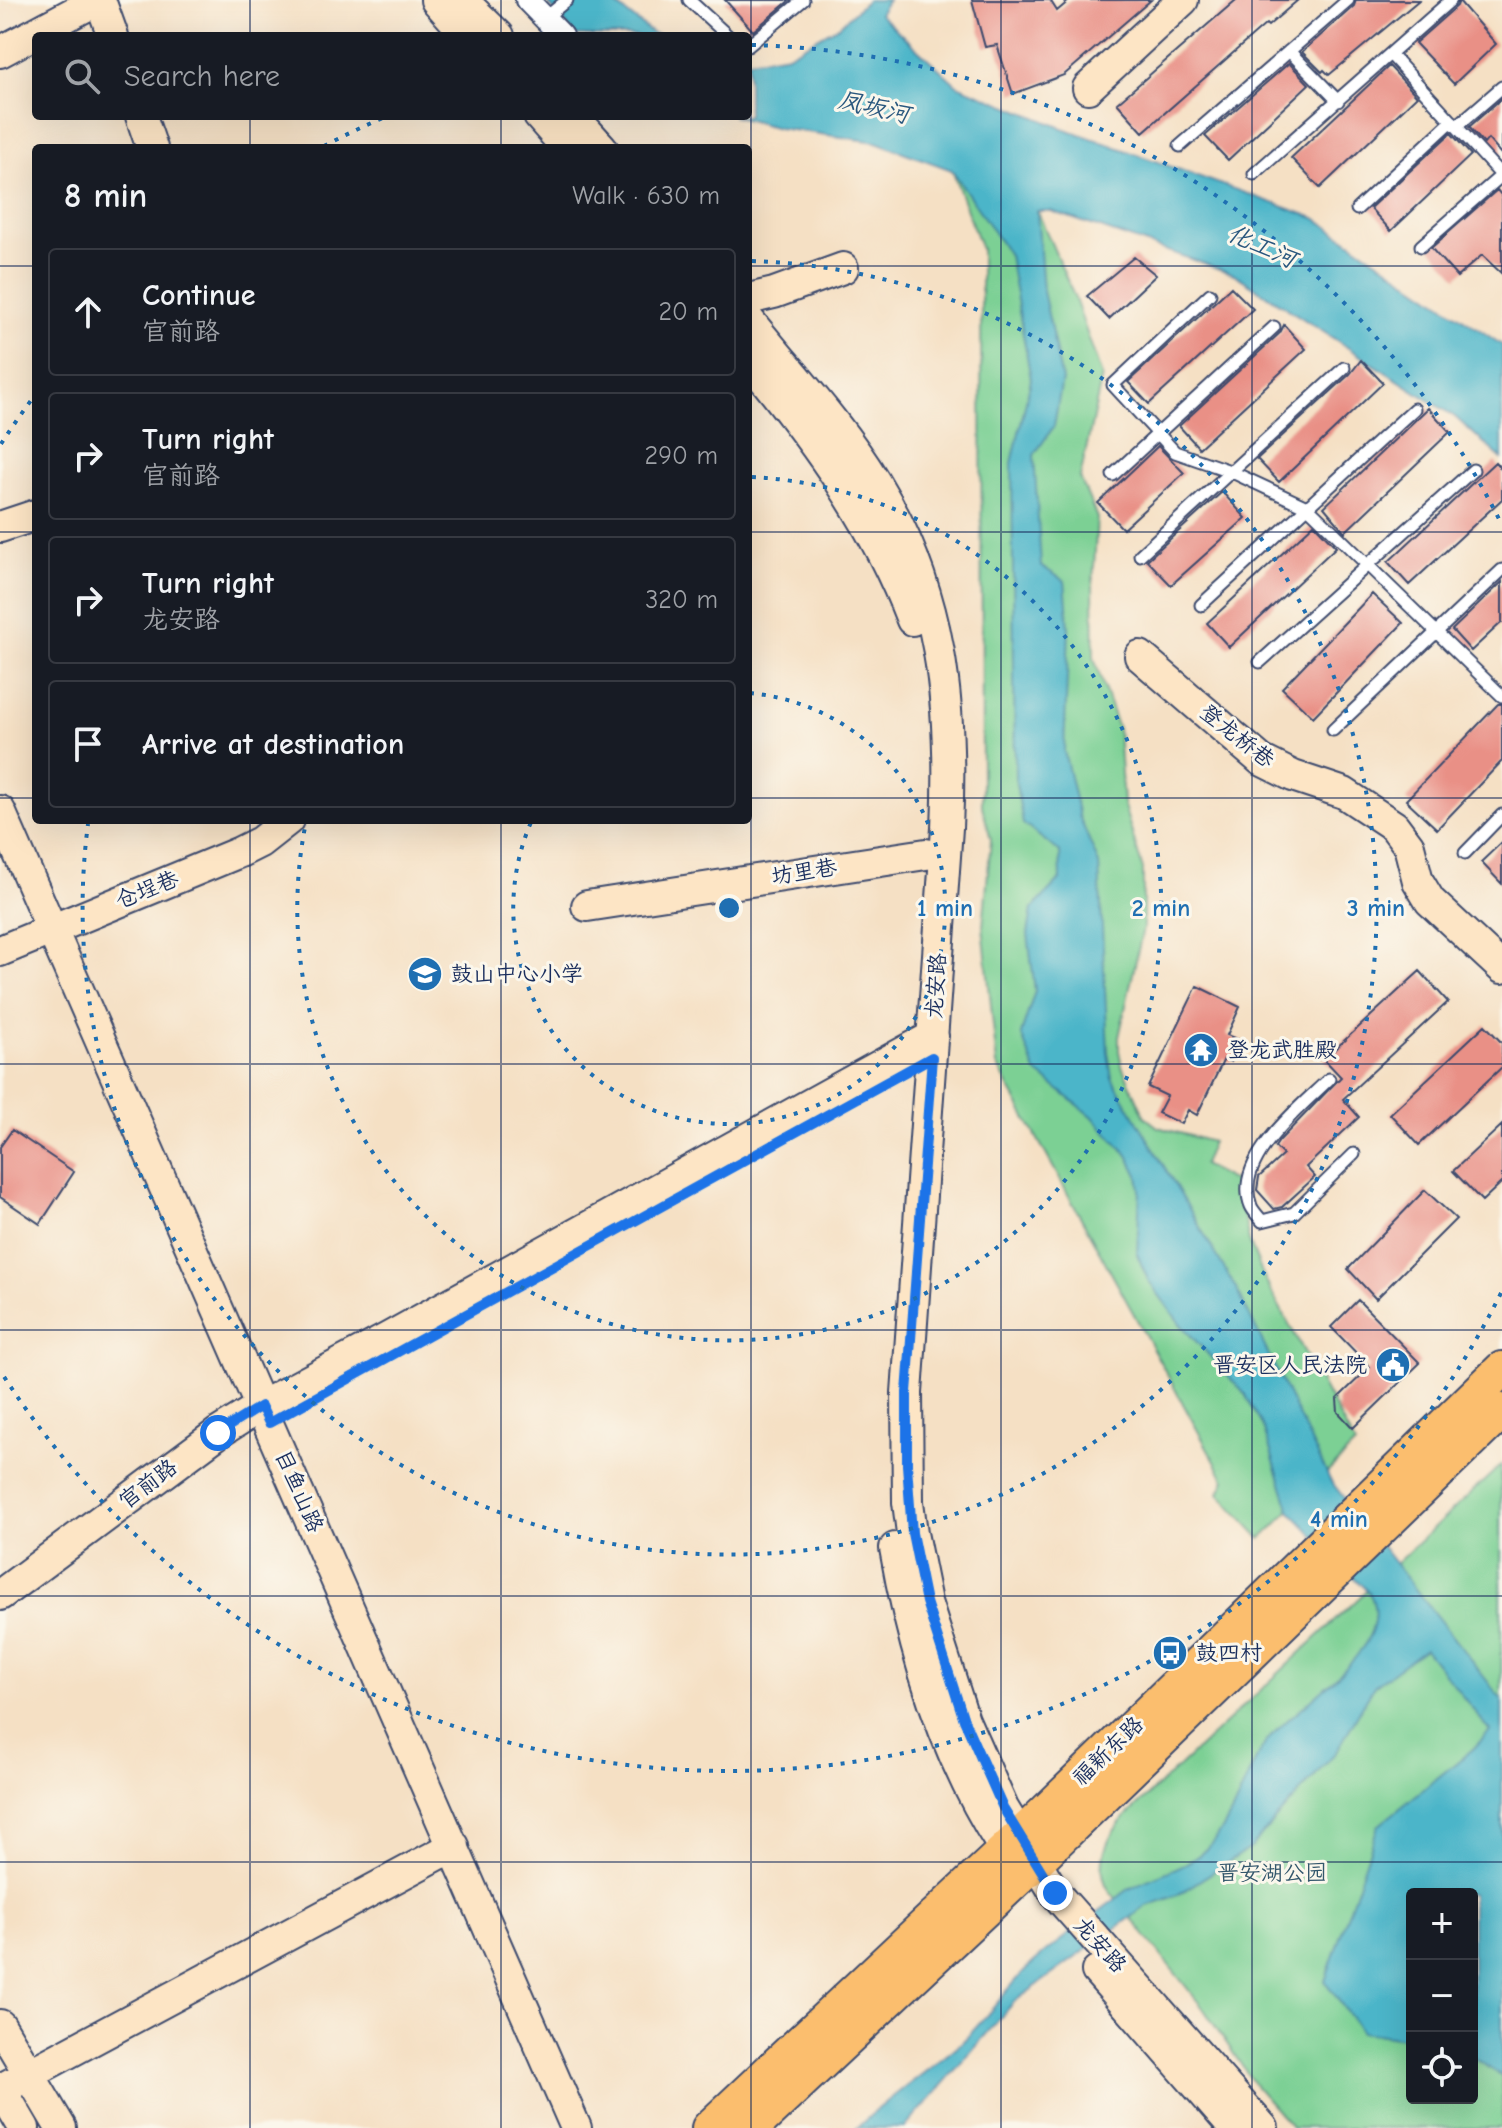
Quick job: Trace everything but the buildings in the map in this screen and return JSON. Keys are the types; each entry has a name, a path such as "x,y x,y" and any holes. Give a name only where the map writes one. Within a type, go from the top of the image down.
{"main road":[{"path":"38,32 98,0 111,32"},
{"path":"436,0 464,32"},
{"path":"462,0 495,32"},
{"path":"1088,88 1183,0"},
{"path":"0,52 32,35"},
{"path":"142,120 151,144"},
{"path":"542,120 564,144"},
{"path":"577,120 598,144"},
{"path":"752,280 839,259 774,293 752,298"},
{"name":"龙安路","path":"752,324 828,417 874,480 904,536 934,626 947,699 950,760 922,1052"},
{"name":"龙安路","path":"752,364 814,440 882,551 912,619 925,686 930,748 922,1052 907,1393 908,1502 918,1565 945,1668 1041,1907 1234,2128"},
{"path":"0,527 32,516"},
{"path":"0,548 32,536"},
{"name":"登龙桥巷","path":"1140,656 1261,760 1293,776 1344,793 1394,826 1409,846 1418,881 1430,901 1502,968"},
{"name":"目鱼山路","path":"0,811 576,2128"},
{"name":"仓埕巷","path":"0,951 240,852 260,842 283,824"},
{"name":"坊里巷","path":"587,906 926,854"},
{"name":"官前路","path":"0,1595 218,1433 265,1414 922,1052"},
{"name":"福新东路","path":"752,2128 1020,1856 1372,1514 1502,1369"},
{"name":"福新东路","path":"1372,1514 1502,1411"},
{"name":"官前路","path":"0,1618 226,1449 265,1414"},
{"path":"24,2128 1,2088 454,1846"},
{"name":"龙安路","path":"1020,1856 1263,2128"},
{"name":"福新东路","path":"709,2128 1020,1856"},
{"path":"0,2025 61,2128"}],"street":[{"path":"527,0 558,32"}],"lane":[{"path":"544,19 567,0"},
{"path":"752,43 803,0"},
{"path":"1180,146 1348,0"},
{"path":"1254,174 1451,0"},
{"path":"696,2 724,32"},
{"path":"1289,51 1338,101"},
{"path":"1391,55 1502,176 1421,246"},
{"path":"1357,209 1455,123 1502,87"},
{"path":"1210,294 1113,385 1175,452 1230,471 1309,508 1502,696"},
{"path":"1113,475 1274,327"},
{"path":"1140,555 1344,368"},
{"path":"1201,605 1414,409"},
{"path":"1260,662 1473,470"},
{"path":"1333,730 1502,570"},
{"path":"1465,853 1502,815"},
{"path":"1329,1079 1262,1146 1247,1183 1251,1206 1262,1221 1294,1213 1354,1154"}],"green space":[{"path":"952,170 1037,210 1074,296 1102,376 1080,478 1097,518 1093,583 1094,658 1118,729 1123,803 1143,870 1143,928 1119,1037 1122,1066 1145,1117 1158,1127 1212,1142 1203,1165 1237,1183 1249,1241 1264,1278 1355,1445 1261,1539 1219,1493 1225,1480 997,1065 983,926 991,839 982,806 981,249"},
{"name":"晋安湖公园","path":"1501,1465 1502,2128 1292,2128 1256,2087 1203,2008 1109,1890 1103,1861 1113,1833 1125,1817"}],"water":[{"path":"545,0 610,0 651,32 573,32"},
{"path":"867,0 888,0 879,14 957,85 1060,127 1315,218 1502,345 1502,459 1455,417 1234,274 1051,211 1037,211 1043,291 1062,380 1054,426 1034,455 1041,566 1065,581 1069,629 1064,751 1079,816 1099,864 1108,1052 1112,1078 1237,1290 1330,1480 1502,1700 1502,2076 1478,2061 1478,1888 1406,1888 1406,2038 1361,2032 1325,1981 1378,1826 1473,1749 1490,1731 1425,1649 1374,1686 1337,1751 1250,1848 1177,1895 1147,1906 1014,2002 905,2128 857,2128 961,2043 1024,1972 1055,1944 1131,1888 1187,1863 1206,1849 1233,1811 1265,1744 1356,1656 1369,1636 1375,1615 1370,1594 1290,1511 1263,1427 1245,1394 1182,1326 1148,1280 1137,1254 1140,1189 1138,1175 1128,1155 1092,1116 1036,1072 1021,1034 1035,991 1028,934 1032,909 1061,879 1060,852 1023,824 1015,778 1012,463 1031,379 1009,255 952,170 876,142 778,128 747,120 752,120 752,59 789,54 840,25"}],"place":[{"name":"鼓山中心小学","path":"425,974"},
{"name":"登龙武胜殿","path":"1201,1050"},
{"name":"晋安区人民法院","path":"1393,1365"},
{"name":"鼓四村","path":"1170,1653"}],"route":[{"path":"218,1433 261,1406 269,1423 932,1057 907,1393 908,1502 912,1533 926,1602 964,1720 1003,1808 1055,1893"}],"water label":[{"name":"凤坂河","path":"874,107"},
{"name":"化工河","path":"1262,246"}]}
